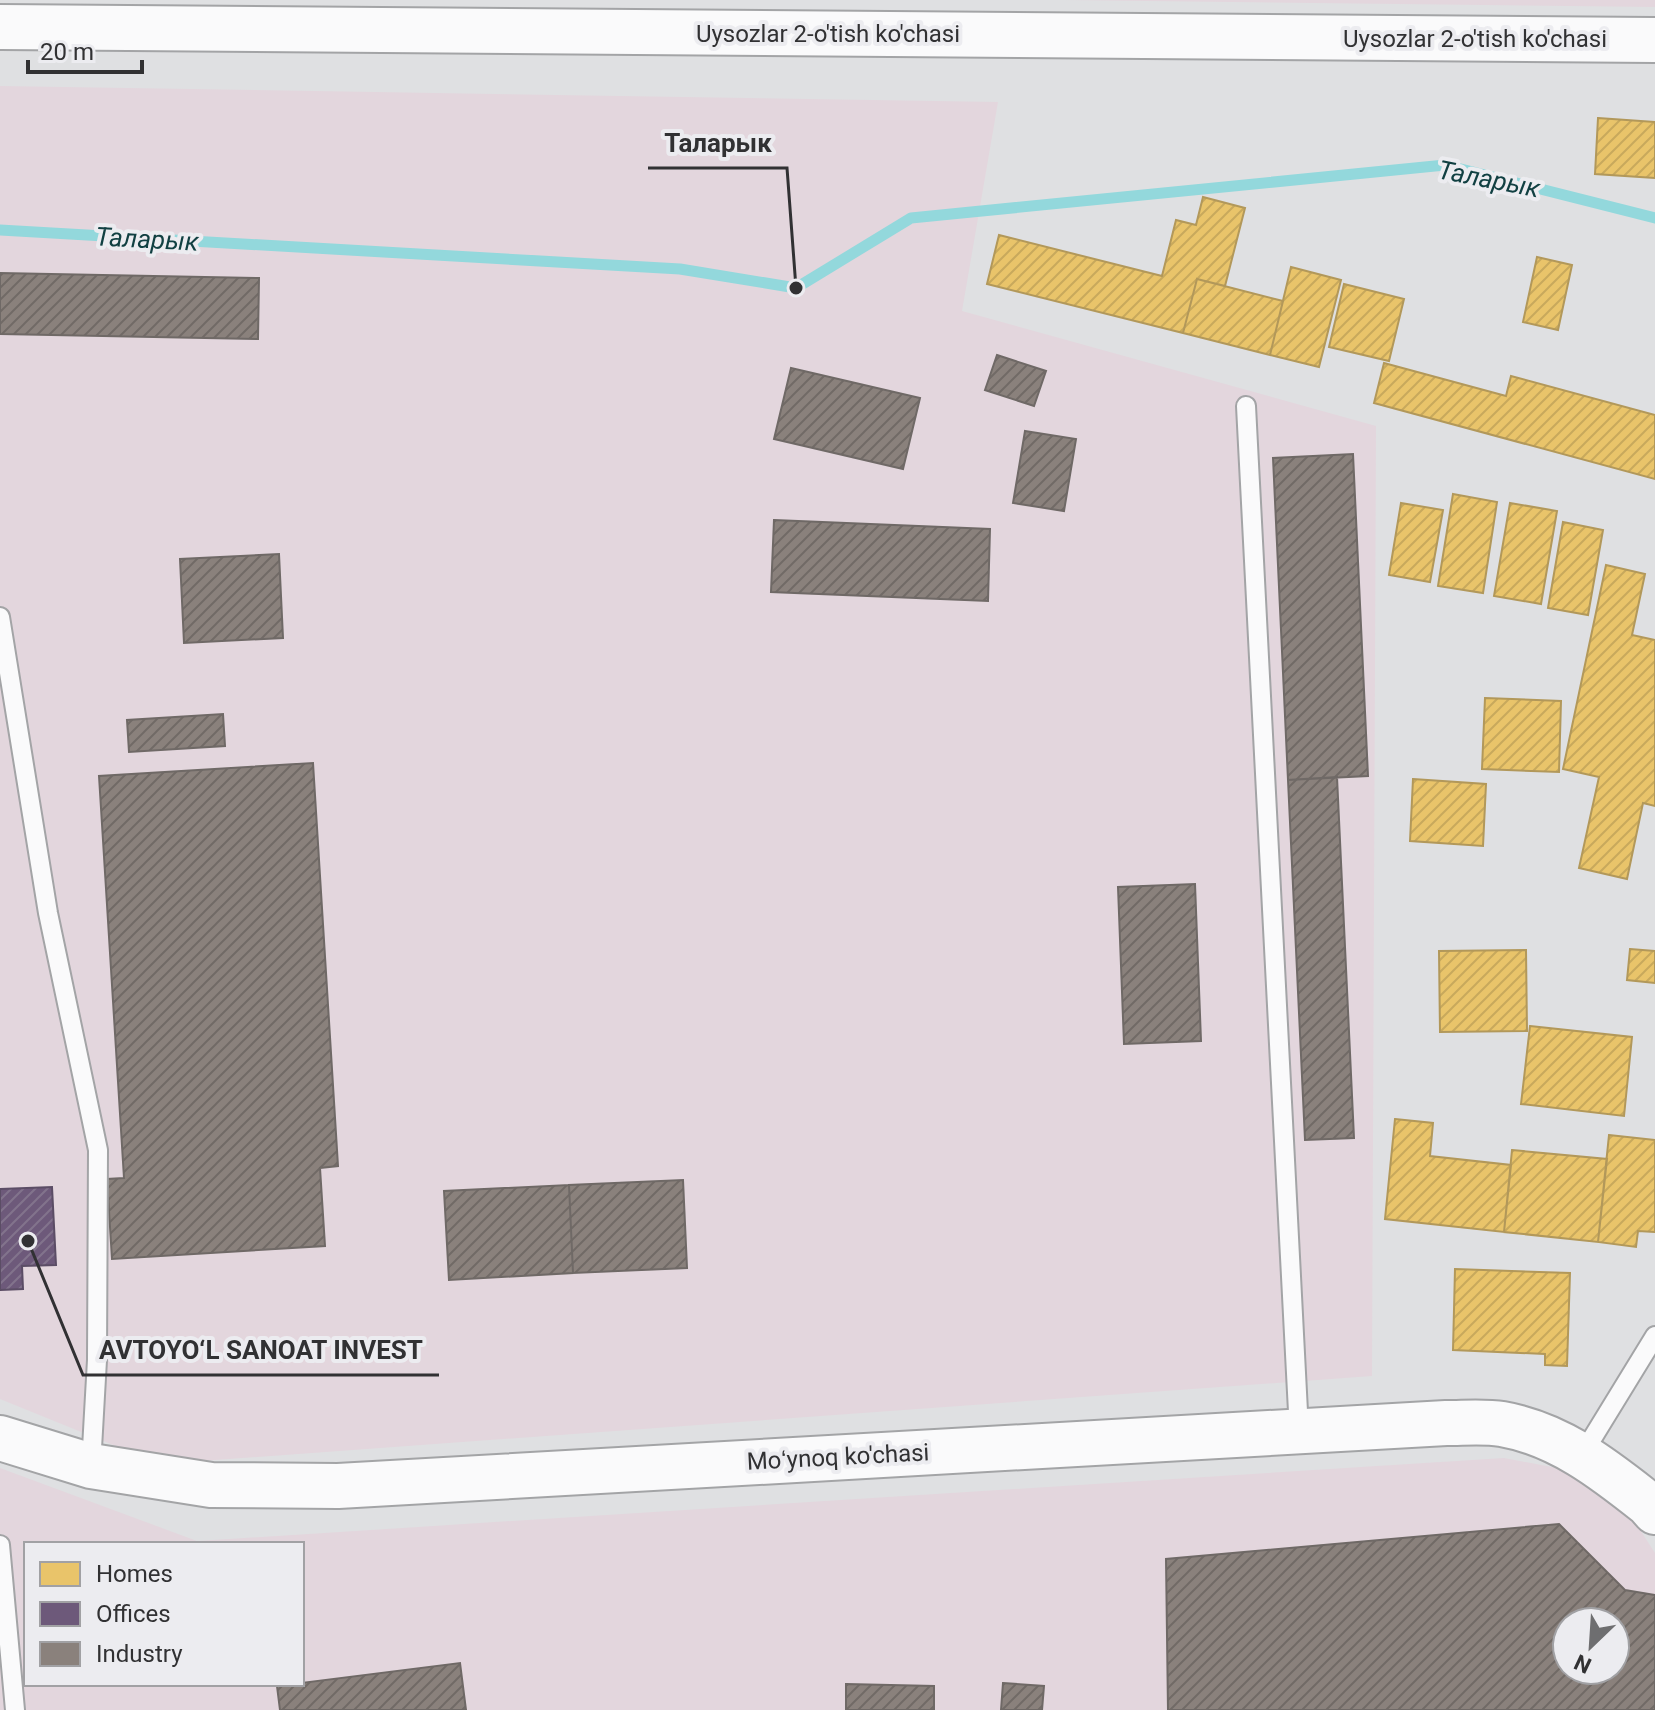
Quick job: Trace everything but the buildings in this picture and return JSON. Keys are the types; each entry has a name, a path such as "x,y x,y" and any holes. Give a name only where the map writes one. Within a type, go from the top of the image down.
{"street":[{"name":"Uysozlar 2-o'tish ko'chasi","path":"0,27 1655,40"},
{"name":"Moʻynoq ko'chasi","path":"0,1438 91,1466 211,1485 338,1486 1446,1423 1501,1424 1544,1436 1582,1455 1655,1512"}],"lane":[{"path":"1246,406 1299,1431"},
{"path":"0,617 48,913 98,1150 97,1360 91,1466"},
{"path":"1582,1455 1655,1336"},
{"path":"0,1545 15,1710"}],"shaded area":[{"path":"1064,0 1655,0 1655,7"},
{"path":"0,86 998,102 962,311 1376,426 1372,1376 160,1464 0,1399"},
{"path":"1504,1458 1573,1471 1635,1522 1655,1553 1655,1710 0,1710 0,1468 197,1541"}],"waterway":[{"name":"Таларык","path":"0,230 680,269 796,288 911,218 1445,165 1655,218"}],"place":[{"name":"Таларык","path":"796,288"},
{"name":"AVTOYO‘L SANOAT INVEST","path":"28,1241"}]}
